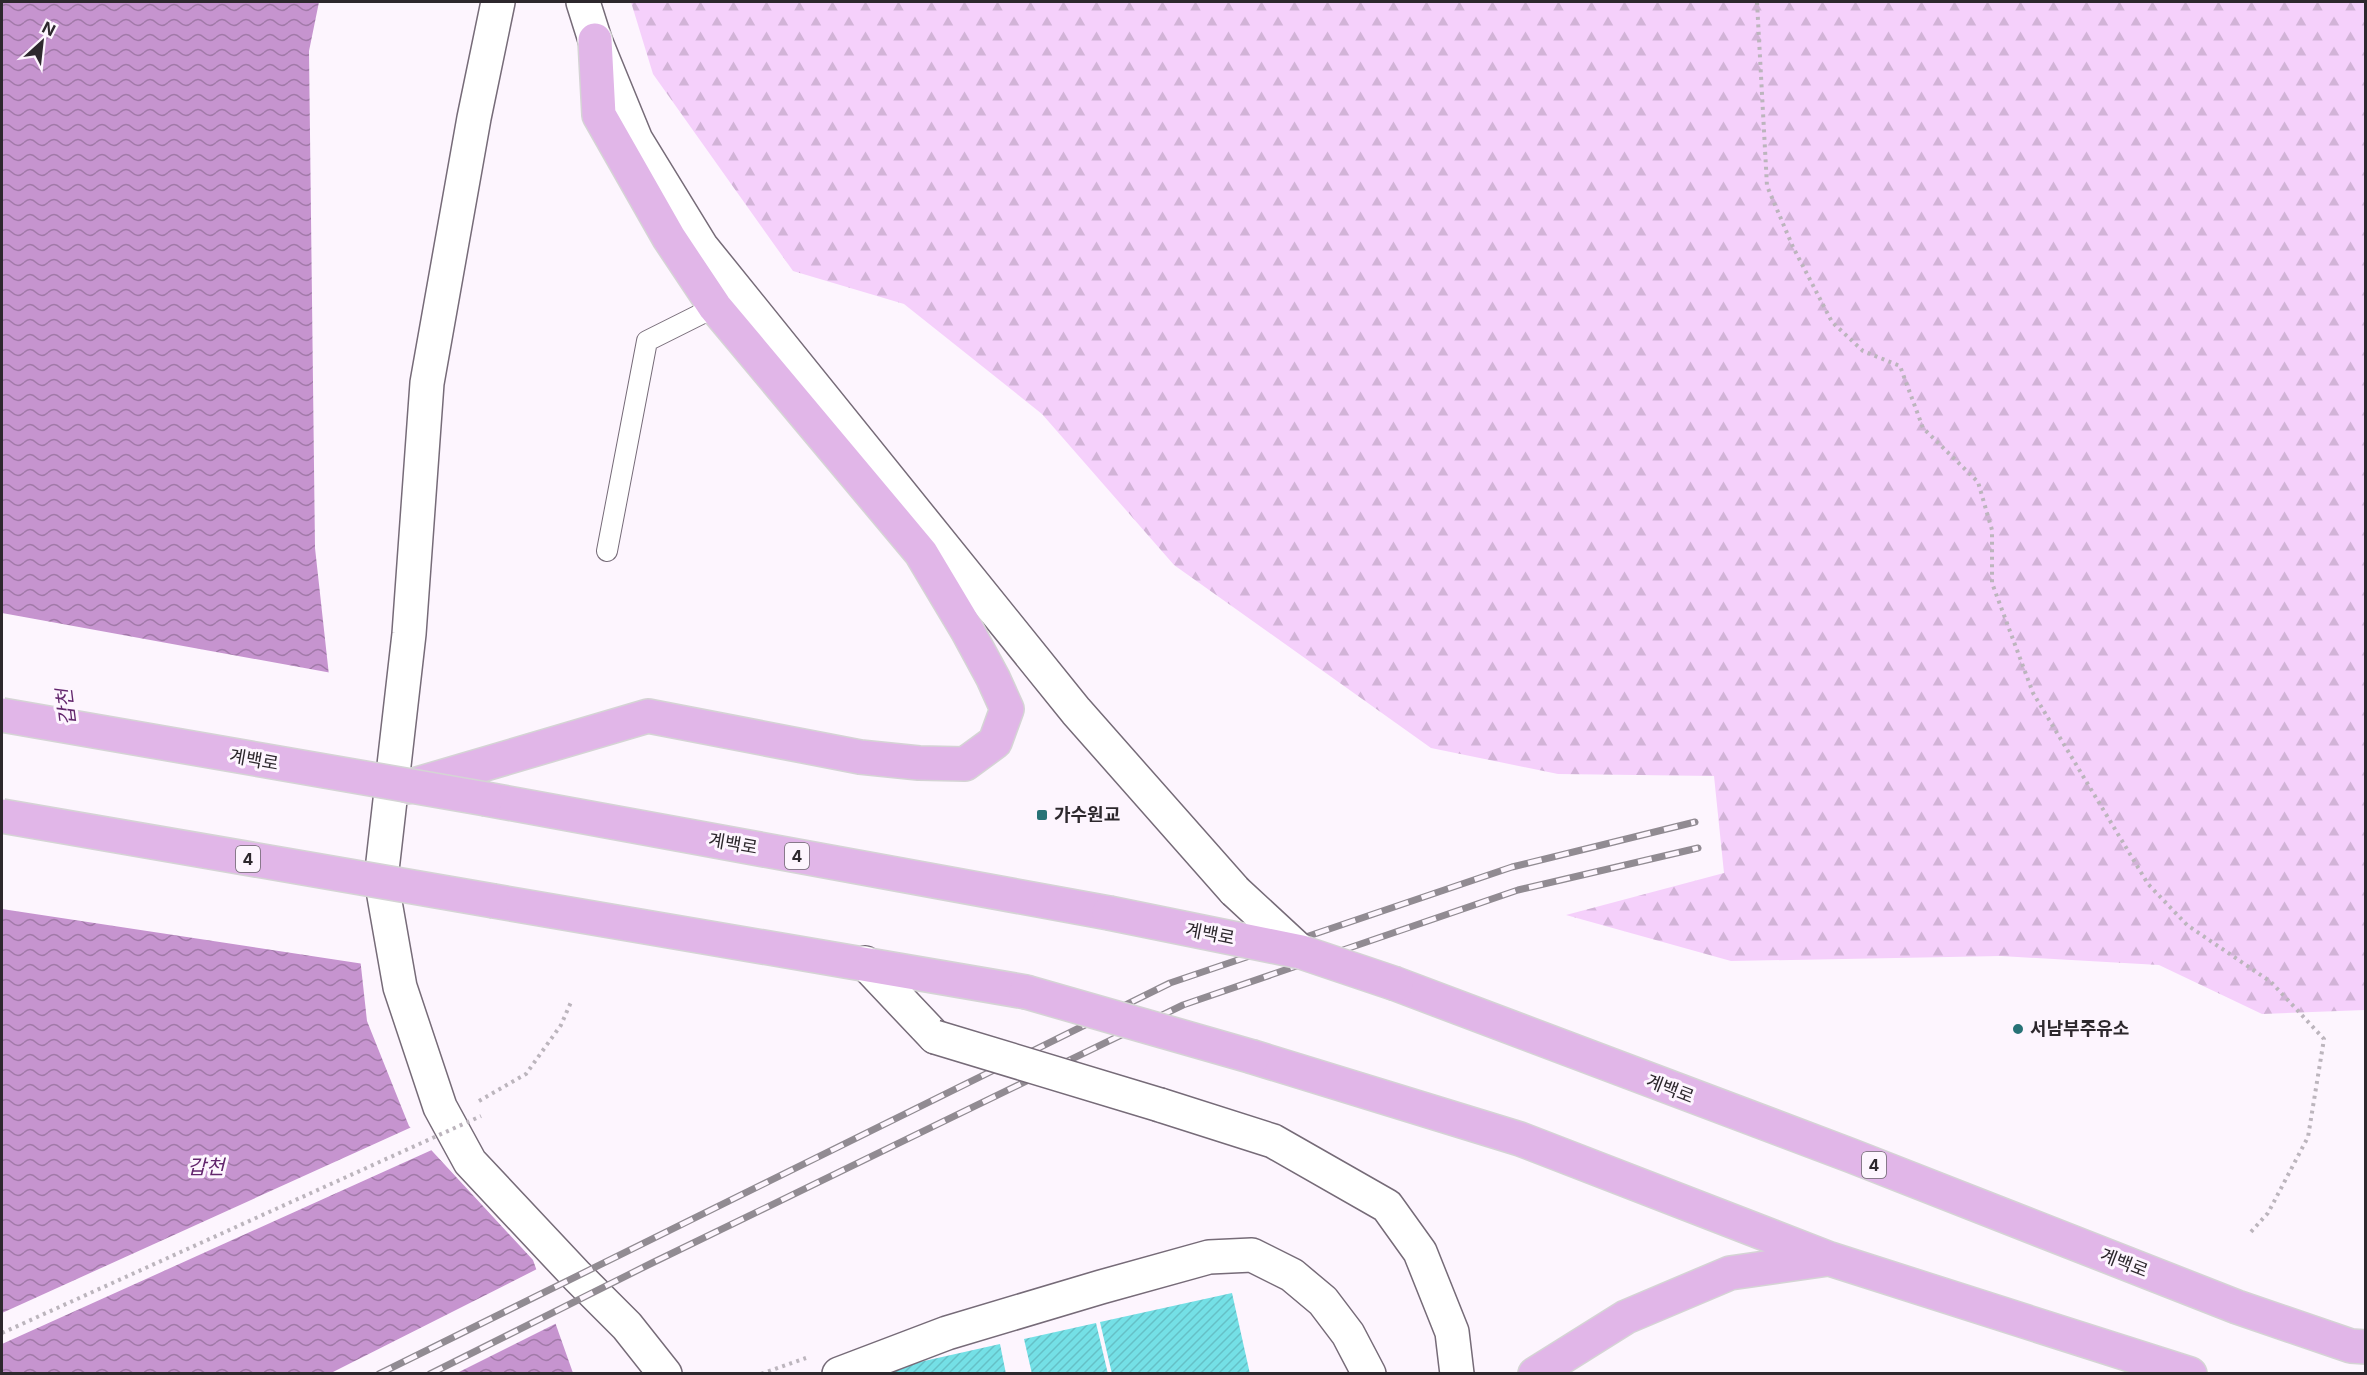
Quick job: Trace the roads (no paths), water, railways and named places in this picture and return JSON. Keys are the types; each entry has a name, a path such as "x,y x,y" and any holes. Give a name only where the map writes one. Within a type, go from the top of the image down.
{"main road":[{"path":"407,787 482,763 648,716 860,757 919,763 965,764 996,742 1007,709 972,639 921,554 715,307 669,238 599,115 595,40"},
{"name":"계백로","path":"2,715 486,799 1109,913 1301,952 1396,984 1852,1156 2237,1307 2351,1346 2366,1347"},
{"name":"4","path":"2,816 1026,992 1253,1057 1520,1139 1830,1259 2190,1374"},
{"path":"1535,1374 1626,1317 1730,1273 1830,1259"}],"street":[{"path":"498,2 474,118 427,384 409,634 381,879 400,987 440,1107 470,1162 627,1326 665,1374"},
{"path":"583,2 595,40 636,140 701,246 1076,711 1235,891 1301,952"},
{"path":"865,963 935,1037 1273,1141 1387,1206 1420,1252 1452,1332 1457,1374"},
{"path":"839,1374 947,1333 1101,1287 1209,1257 1252,1256 1292,1275 1323,1301 1348,1334 1370,1374"}],"lane":[{"path":"607,551 647,341 715,307"}],"water":[{"name":"갑천","path":"2,2 319,2 309,51 315,548 367,1021 409,1126 533,1260 573,1373 2,1374"}],"railway":[{"path":"379,1374 1170,983 1512,867 1695,822"},
{"path":"430,1374 652,1263 1183,1005 1518,890 1698,848"}],"place":[{"name":"가수원교","path":"1042,815"},
{"name":"서남부주유소","path":"2018,1029"}]}
